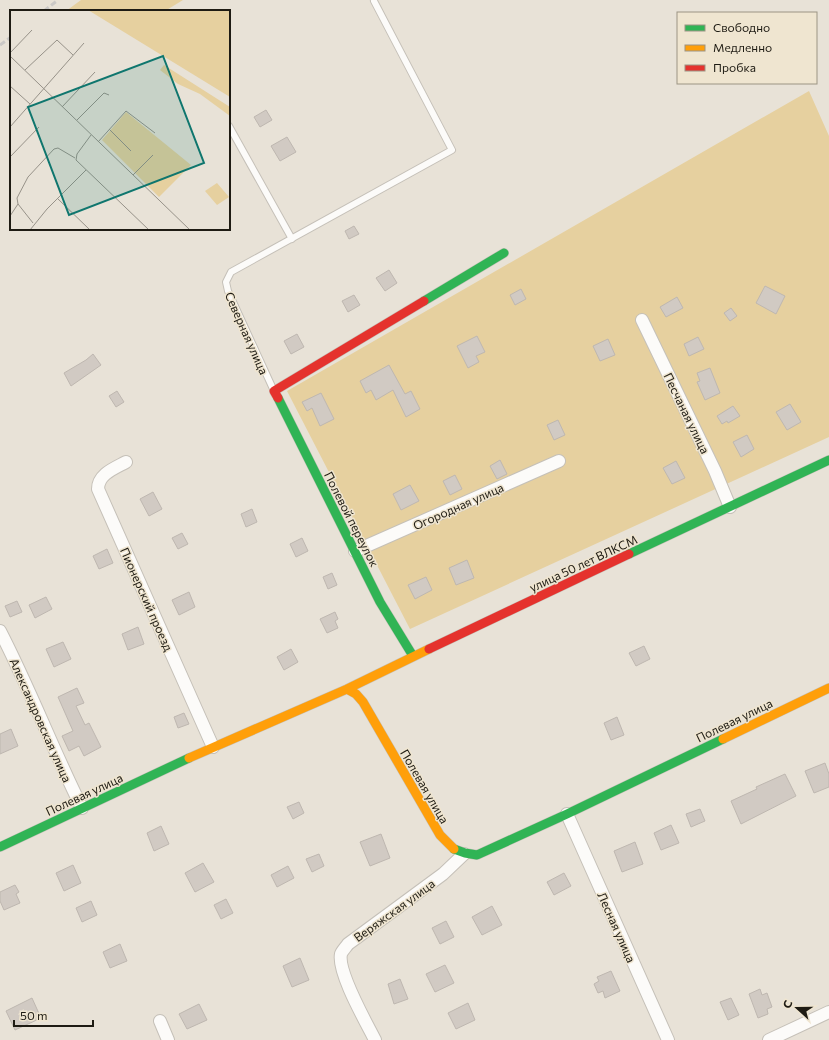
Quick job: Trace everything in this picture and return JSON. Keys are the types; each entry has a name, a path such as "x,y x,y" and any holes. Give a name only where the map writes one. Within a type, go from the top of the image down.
{"street":[{"path":"274,391 504,253"},
{"name":"Песчаная улица","path":"642,320 715,471 730,507"},
{"name":"Полевой переулок","path":"274,391 380,602 413,656"},
{"name":"улица 50 лет ВЛКСМ","path":"347,688 829,460"},
{"name":"Огородная улица","path":"355,551 559,461"},
{"name":"Пионерский проезд","path":"126,462 100,478 98,489 213,748"},
{"name":"Александровская улица","path":"0,631 17,664 67,778 82,808"},
{"name":"Полевая улица","path":"0,847 82,808 347,688 356,694 363,702 440,835 453,849 464,854 477,855 567,814 829,688"},
{"name":"Лесная улица","path":"567,814 668,1040"},
{"name":"Веряжская улица","path":"374,1040 344,976 341,964 342,954 348,944 444,874 464,854"},
{"path":"769,1040 829,1012"},
{"path":"160,1022 168,1040"}],"lane":[{"name":"Северная улица","path":"274,391 228,291 226,282 231,272 452,150 374,1"},
{"path":"230,128 292,239"}],"shaded area":[{"path":"81,0 183,0 167,10 67,10"},
{"path":"809,91 829,136 829,437 410,629 287,391"}],"building":[{"path":"266,110 272,120 260,127 254,117"},
{"path":"287,137 296,152 280,161 271,146"},
{"path":"354,226 359,234 349,239 345,231"},
{"path":"389,270 397,283 385,291 376,278"},
{"path":"765,286 785,296 776,314 756,303"},
{"path":"521,289 526,299 515,305 510,295"},
{"path":"354,295 360,305 348,312 342,301"},
{"path":"677,297 683,308 666,317 660,307"},
{"path":"731,308 737,316 730,321 724,313"},
{"path":"297,334 304,347 291,354 284,341"},
{"path":"477,336 485,352 476,356 479,362 468,368 457,346"},
{"path":"698,337 704,349 689,356 684,344"},
{"path":"608,339 615,355 600,361 593,346"},
{"path":"93,354 101,365 71,386 64,373"},
{"path":"389,365 405,394 411,391 420,409 406,417 393,390 376,400 371,390 366,393 360,381"},
{"path":"710,368 720,393 705,400 697,382 700,381 697,373"},
{"path":"117,391 124,402 116,407 109,396"},
{"path":"321,393 334,419 320,426 312,408 307,411 302,402"},
{"path":"790,404 801,422 787,430 776,412"},
{"path":"733,406 740,416 728,423 727,421 722,424 717,416"},
{"path":"558,420 565,435 554,440 547,425"},
{"path":"747,435 754,449 741,457 733,442"},
{"path":"500,460 507,474 497,479 490,466"},
{"path":"676,461 685,478 672,484 663,468"},
{"path":"455,475 462,489 450,495 443,481"},
{"path":"410,485 419,501 401,510 393,494"},
{"path":"153,492 162,509 149,516 140,499"},
{"path":"252,509 257,522 246,527 241,514"},
{"path":"182,533 188,544 178,549 172,538"},
{"path":"302,538 308,551 296,557 290,544"},
{"path":"107,549 113,563 99,569 93,556"},
{"path":"467,560 474,578 456,585 449,568"},
{"path":"332,573 337,585 328,589 323,577"},
{"path":"426,577 432,590 415,599 408,585"},
{"path":"189,592 195,607 179,615 172,600"},
{"path":"46,597 52,609 35,618 29,605"},
{"path":"17,601 22,612 10,617 5,606"},
{"path":"335,612 338,619 335,621 338,628 327,633 320,619"},
{"path":"138,627 144,644 128,650 122,634"},
{"path":"63,642 71,659 54,667 46,649"},
{"path":"644,646 650,659 636,666 629,653"},
{"path":"291,649 298,662 284,670 277,657"},
{"path":"77,688 84,703 76,706 85,725 89,723 101,747 84,756 79,746 69,751 62,736 73,731 58,697"},
{"path":"184,713 189,724 178,728 174,717"},
{"path":"617,717 624,735 611,740 604,723"},
{"path":"11,729 18,746 0,754 0,734"},
{"path":"825,763 829,774 829,787 814,793 805,771"},
{"path":"785,774 796,796 741,824 731,801 757,789 756,787"},
{"path":"299,802 304,813 293,819 287,807"},
{"path":"700,809 705,821 691,827 686,814"},
{"path":"671,825 679,843 661,850 654,833"},
{"path":"161,826 169,844 154,851 147,833"},
{"path":"381,834 390,858 370,866 360,842"},
{"path":"635,842 643,864 622,872 614,851"},
{"path":"319,854 324,866 312,872 306,859"},
{"path":"203,863 214,882 195,892 185,873"},
{"path":"73,865 81,883 64,891 56,873"},
{"path":"288,866 294,878 277,887 271,875"},
{"path":"564,873 571,886 554,895 547,882"},
{"path":"15,885 19,892 16,894 20,903 4,910 0,901 0,892"},
{"path":"226,899 233,913 221,919 214,905"},
{"path":"91,901 97,915 82,922 76,908"},
{"path":"492,906 502,925 482,935 472,917"},
{"path":"446,921 454,937 440,944 432,928"},
{"path":"120,944 127,961 110,968 103,952"},
{"path":"300,958 309,980 292,987 283,966"},
{"path":"445,965 454,983 435,992 426,974"},
{"path":"611,971 620,991 605,998 603,991 598,993 594,984 599,981 597,977"},
{"path":"400,979 408,999 394,1004 388,984"},
{"path":"760,989 762,995 767,993 772,1007 767,1009 768,1014 758,1018 749,994"},
{"path":"32,998 41,1018 15,1030 6,1011"},
{"path":"731,998 739,1015 728,1020 720,1002"},
{"path":"468,1003 475,1020 456,1029 448,1013"},
{"path":"199,1004 207,1020 187,1029 179,1014"}],"railway":[{"path":"45,10 58,0"},
{"path":"0,45 10,38"}],"traffic: fast":[{"path":"424,301 504,253"},
{"path":"278,398 380,602 413,656"},
{"path":"629,554 829,460"},
{"path":"454,849 477,855 567,814 723,739"},
{"path":"0,847 189,758"}],"traffic: slow":[{"path":"189,758 347,689 429,649"},
{"path":"723,739 829,688"},
{"path":"347,689 356,694 363,702 440,835 454,849"}],"traffic: jam":[{"path":"278,398 274,391 424,301"},
{"path":"429,649 629,554"}]}
